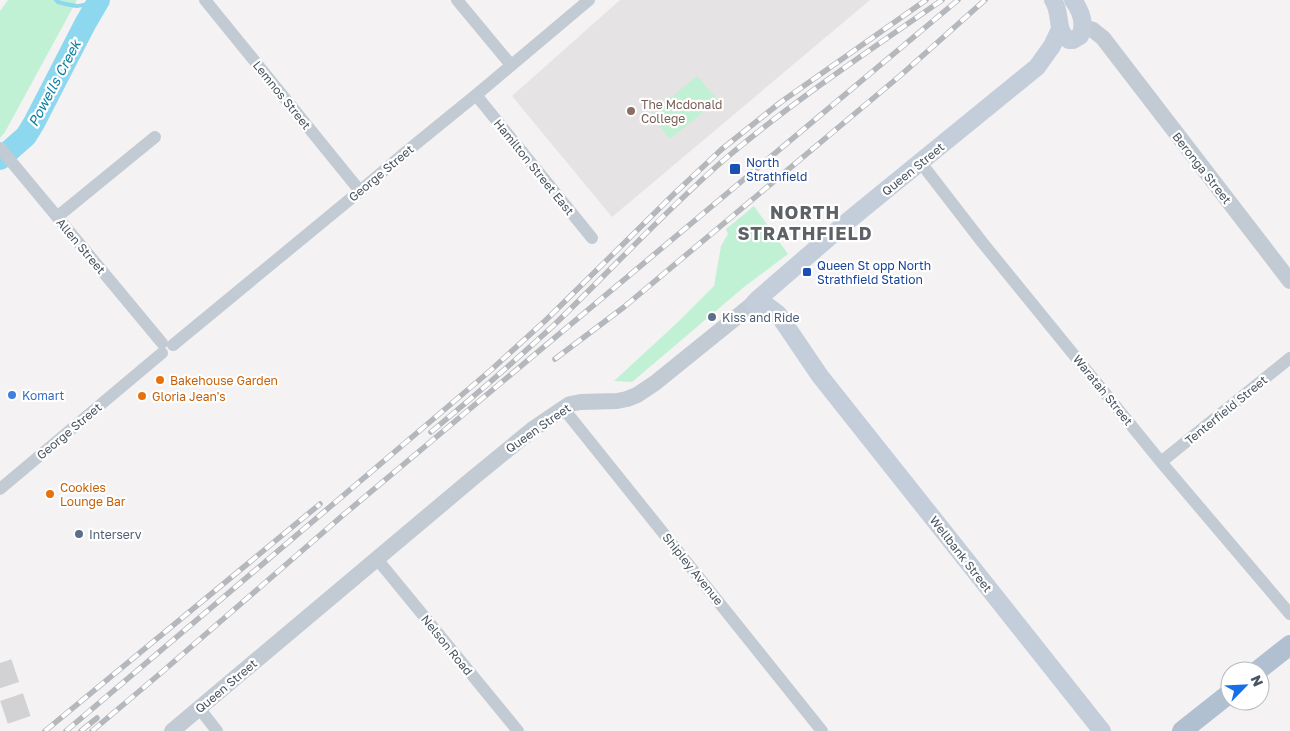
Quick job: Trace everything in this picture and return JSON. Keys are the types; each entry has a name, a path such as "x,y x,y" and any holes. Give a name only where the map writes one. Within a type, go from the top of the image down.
{"main road":[{"path":"1053,0 1074,33"},
{"path":"1073,0 1081,14 1074,33"},
{"name":"Queen Street","path":"756,301 848,222 1037,68 1053,61 1063,52 1074,33"},
{"path":"776,283 775,307 778,314"},
{"name":"Wellbank Street","path":"756,301 778,314 820,376 1102,731"},
{"name":"Wellbank Street","path":"756,301 780,335 820,376"},
{"path":"1270,661 1290,645"},
{"path":"1182,731 1220,701"}],"street":[{"name":"Lemnos Street","path":"205,0 360,191"},
{"path":"457,0 511,65"},
{"name":"George Street","path":"0,489 166,347 360,191 589,0"},
{"name":"Beronga Street","path":"1074,33 1093,30 1103,38 1290,281"},
{"name":"Hamilton Street East","path":"476,95 592,238"},
{"path":"57,217 155,137"},
{"name":"Allen Street","path":"0,148 166,347"},
{"name":"Waratah Street","path":"921,163 982,242 1161,462 1290,614"},
{"name":"Queen Street","path":"172,731 533,429 570,404 617,401 637,395 655,383 756,301"},
{"name":"Tenterfield Street","path":"1161,462 1290,358"},
{"name":"Shipley Avenue","path":"563,408 822,731"},
{"name":"Nelson Road","path":"377,559 518,731"},
{"path":"199,708 217,731"}],"shaded area":[{"name":"The Mcdonald College","path":"620,0 870,0 612,217 512,96"}],"green space":[{"path":"8,0 77,0 0,138 0,11"},
{"path":"697,76 718,100 670,139 650,115"},
{"path":"754,206 788,254 744,287 632,382 614,381 714,286 721,246 728,234 726,229"}],"waterway":[{"path":"56,0 74,6 98,0"},
{"name":"Powells Creek","path":"0,159 26,136 99,0"}],"tunnel":[{"path":"0,663 23,731"}],"railway":[{"path":"66,731 491,370 546,320 722,149 781,102 926,0"},
{"path":"431,432 554,325 660,220 725,159 804,97 942,0"},
{"path":"92,731 342,516 958,0"},
{"path":"555,359 624,307 901,75 985,0"},
{"path":"45,731 320,504"},
{"path":"81,731 97,718"}],"place":[{"name":"The Mcdonald College","path":"631,111"},
{"name":"North Strathfield","path":"735,169"},
{"name":"Queen St opp North Strathfield Station","path":"807,272"},
{"name":"Kiss and Ride","path":"712,317"},
{"name":"Bakehouse Garden","path":"160,380"},
{"name":"Komart","path":"12,395"},
{"name":"Gloria Jean's","path":"142,396"},
{"name":"Cookies Lounge Bar","path":"50,494"},
{"name":"Interserv","path":"79,534"}],"district":[{"name":"NORTH STRATHFIELD","path":"805,222"}]}
